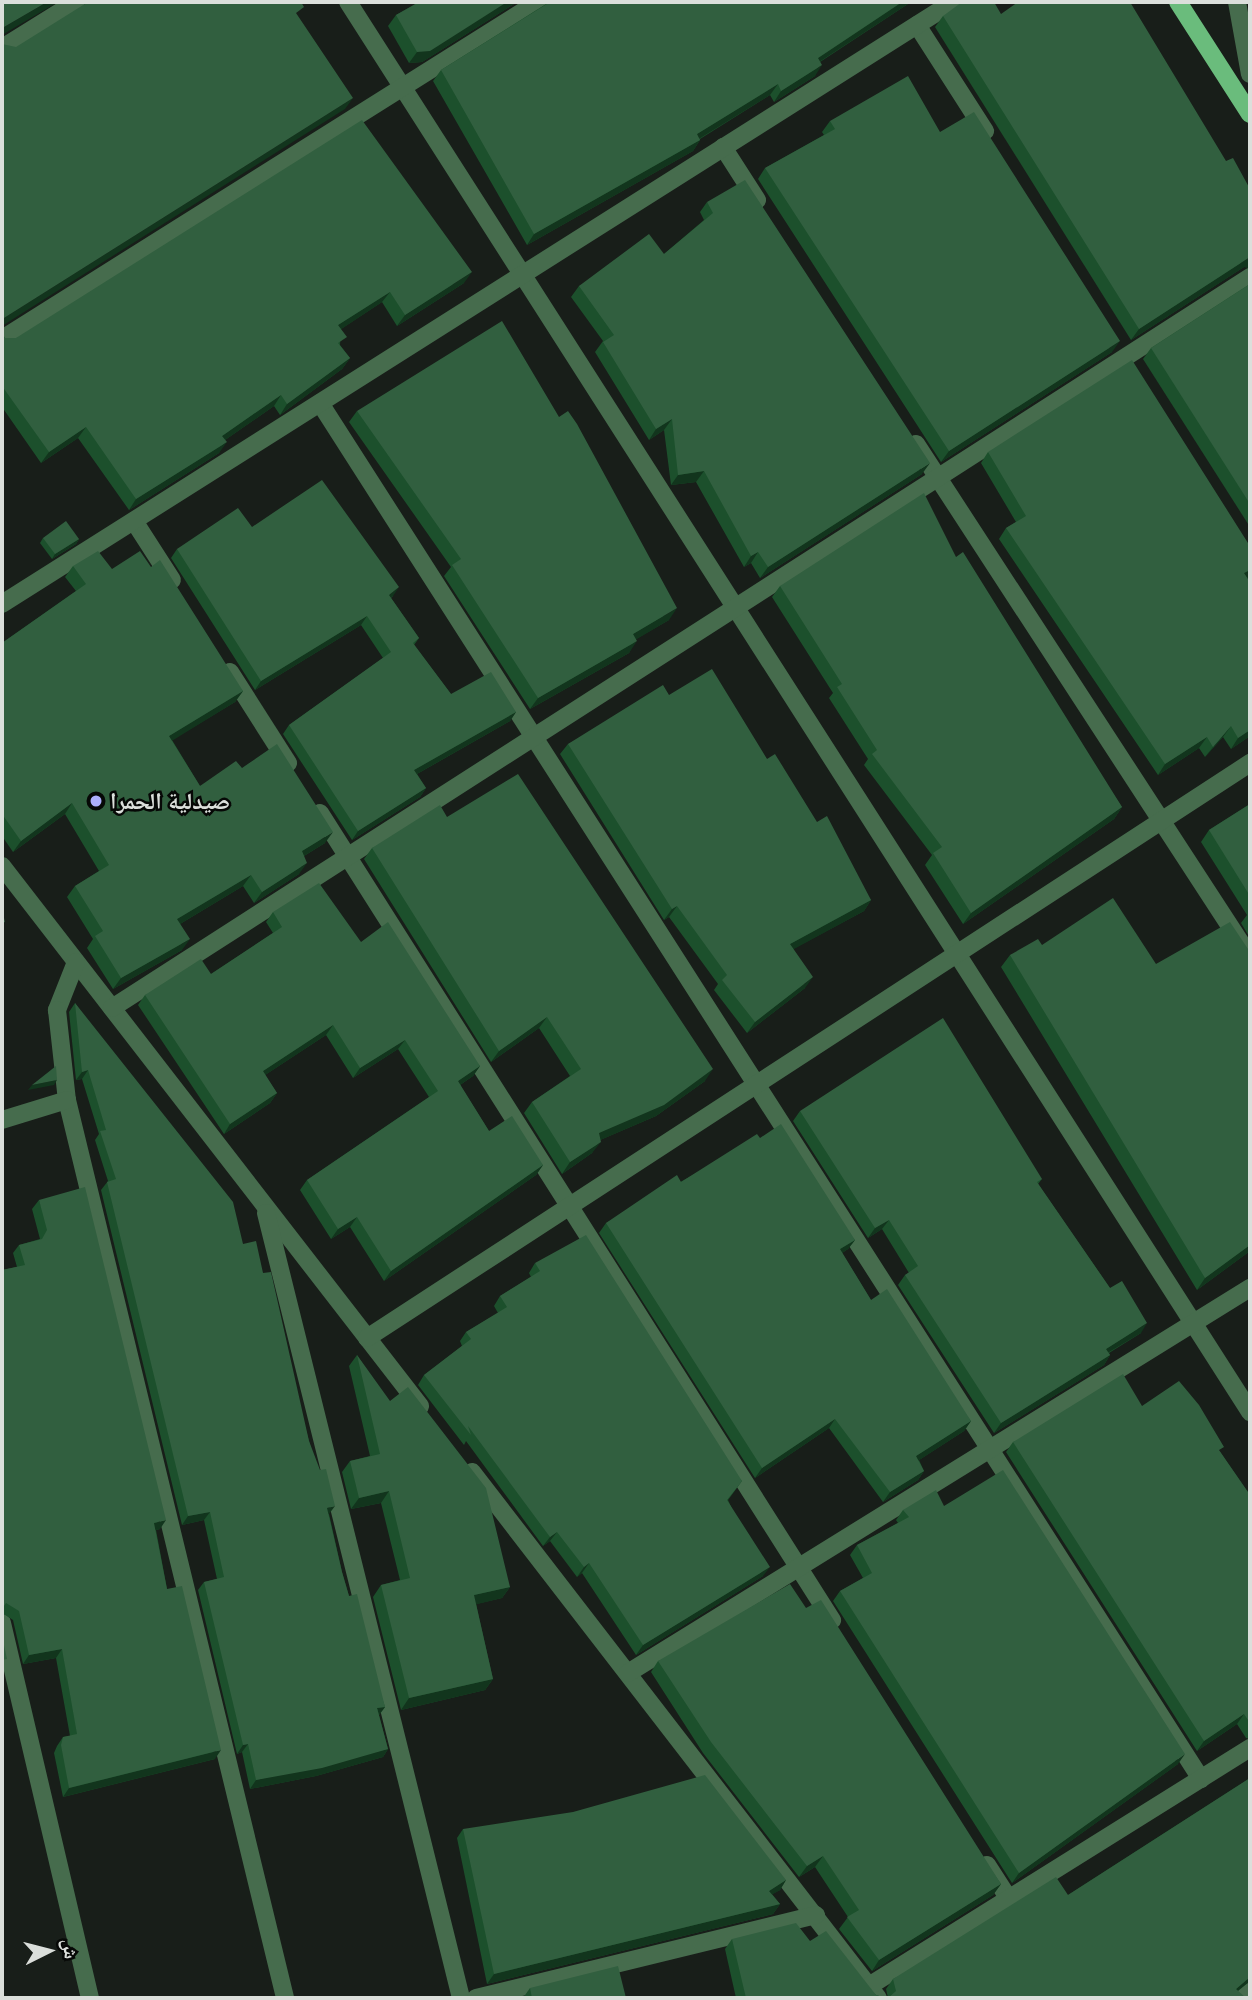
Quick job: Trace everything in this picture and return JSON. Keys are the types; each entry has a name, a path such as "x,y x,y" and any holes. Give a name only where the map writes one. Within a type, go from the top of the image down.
{"main road":[{"path":"1178,2 1250,114"}],"street":[{"path":"2,48 76,2"},
{"path":"348,2 1250,1412"},
{"path":"2,340 538,2"},
{"path":"2,604 953,2"},
{"path":"1237,2 1250,75"},
{"path":"917,25 997,150"},
{"path":"723,147 768,216"},
{"path":"111,1008 1250,277"},
{"path":"1113,333 1142,378"},
{"path":"320,403 1201,1779"},
{"path":"908,432 1250,957"},
{"path":"134,521 186,602"},
{"path":"222,660 296,775"},
{"path":"367,1338 1250,763"},
{"path":"310,799 842,1636"},
{"path":"2,866 434,1424"},
{"path":"76,962 57,1010 67,1100 285,1998"},
{"path":"2,1119 67,1100"},
{"path":"265,1207 461,1998"},
{"path":"628,1673 1250,1288"},
{"path":"460,1457 874,1992 1009,1899 1250,1748"},
{"path":"2,1623 90,1998"},
{"path":"980,1853 1009,1899"},
{"path":"476,1998 816,1914"},
{"path":"1240,1998 1250,1992"}],"building":[{"path":"2,2 47,2 4,27 2,37"},
{"path":"88,2 301,2 304,7 296,13 353,98 4,318 2,322 2,44 16,47"},
{"path":"419,2 507,2 430,51 417,52 396,15"},
{"path":"550,2 902,2 818,58 822,65 781,91 778,84 697,134 700,140 534,234 441,70"},
{"path":"962,2 994,2 1001,14 1018,2 1130,2 1226,161 1233,158 1250,189 1250,257 1139,329 943,16"},
{"path":"908,76 940,132 974,112 1120,341 949,451 765,168 835,129 830,121"},
{"path":"362,120 472,272 405,315 390,292 338,325 347,337 338,343 350,358 287,404 281,395 222,436 227,442 136,499 86,427 49,452 2,386 2,334 5,338 16,338"},
{"path":"745,180 930,463 768,567 758,552 751,556 704,471 678,475 672,419 656,429 603,342 614,335 579,286 649,234 664,254 713,213 707,202"},
{"path":"1250,284 1250,504 1151,348"},
{"path":"502,321 559,417 568,411 577,424 677,608 633,634 637,641 538,698 452,565 461,559 357,411"},
{"path":"1132,360 1250,544 1250,570 1244,573 1250,582 1250,730 1238,738 1231,726 1213,747 1207,737 1165,764 1006,528 1026,516 988,452"},
{"path":"322,480 399,587 389,595 419,638 413,643 451,694 491,672 516,712 414,770 426,788 358,831 289,725 391,652 367,616 261,681 177,549 238,508 252,527"},
{"path":"924,493 956,557 963,552 1122,807 971,913 933,853 942,847 872,754 877,750 837,687 842,684 780,586"},
{"path":"66,521 79,539 55,554 43,538"},
{"path":"98,551 112,569 140,551 151,567 160,560 243,691 169,736 200,786 236,761 242,768 277,744 333,832 302,851 307,863 262,892 251,875 177,919 190,939 121,978 95,936 103,931 75,886 109,865 72,803 21,841 2,814 2,643 86,584 73,566"},
{"path":"712,669 767,759 775,754 817,822 827,816 871,900 790,944 813,977 755,1022 722,980 727,975 677,906 672,909 568,744 663,685 669,695"},
{"path":"518,774 713,1069 664,1105 599,1133 601,1142 570,1162 532,1102 581,1069 547,1017 499,1051 372,848 440,805 447,817"},
{"path":"1250,804 1250,896 1209,830"},
{"path":"319,883 361,942 388,922 480,1066 458,1081 489,1131 512,1116 543,1165 391,1271 357,1217 338,1229 307,1180 438,1091 405,1040 360,1068 333,1025 263,1071 277,1093 230,1124 145,995 201,959 211,974 282,927 273,912"},
{"path":"1113,898 1156,964 1230,922 1250,952 1250,1245 1205,1278 1010,955 1038,939 1042,945"},
{"path":"75,1003 233,1202 243,1244 256,1241 263,1273 271,1272 309,1441 320,1470 326,1469 335,1506 327,1508 342,1572 349,1596 357,1594 385,1707 377,1708 388,1749 322,1768 256,1780 248,1744 243,1745 204,1582 224,1577 210,1512 188,1516 107,1182 116,1179 100,1131 106,1130 88,1070 82,1072"},
{"path":"943,1018 1042,1179 1037,1182 1110,1288 1122,1281 1147,1323 1106,1349 1110,1355 1001,1423 905,1275 918,1266 889,1220 875,1228 800,1111"},
{"path":"56,1066 57,1080 32,1085"},
{"path":"781,1124 855,1240 840,1249 871,1300 887,1289 971,1421 916,1456 924,1471 890,1492 835,1419 762,1468 606,1223 677,1175 681,1182 757,1134 760,1138"},
{"path":"85,1187 166,1520 154,1523 167,1589 182,1586 221,1750 69,1788 61,1745 63,1737 77,1734 62,1649 29,1655 19,1611 6,1603 2,1609 2,1270 25,1265 19,1245 42,1239 47,1230 39,1200"},
{"path":"586,1235 742,1481 727,1500 770,1567 643,1645 589,1563 584,1567 557,1532 550,1537 468,1426 471,1435 424,1375 471,1339 466,1332 507,1307 500,1296 540,1271 535,1263"},
{"path":"357,1355 390,1401 408,1387 486,1488 510,1587 474,1595 493,1679 409,1698 381,1585 410,1578 389,1491 359,1498 350,1461 380,1454"},
{"path":"1123,1374 1142,1406 1179,1381 1199,1405 1224,1447 1219,1450 1250,1495 1250,1723 1244,1714 1204,1741 1013,1442"},
{"path":"1003,1470 1185,1754 1019,1873 840,1591 872,1573 857,1545 909,1517 903,1510 936,1490 944,1506"},
{"path":"790,1584 806,1608 821,1600 1001,1884 879,1960 847,1917 859,1910 823,1856 807,1866 711,1742 658,1661"},
{"path":"2,1636 7,1659 2,1660"},
{"path":"705,1775 786,1880 769,1891 780,1904 494,1974 463,1829 573,1812"},
{"path":"1250,1778 1250,1977 1236,1989 1246,1998 888,1998 896,1991 893,1979 1056,1877 1068,1895"},
{"path":"796,1923 810,1941 826,1931 876,1995 886,1998 746,1998 732,1939"},
{"path":"618,1966 626,1998 532,1998 530,1988"}],"place":[{"name":"صيدلية الحمرا","path":"96,801"}]}
